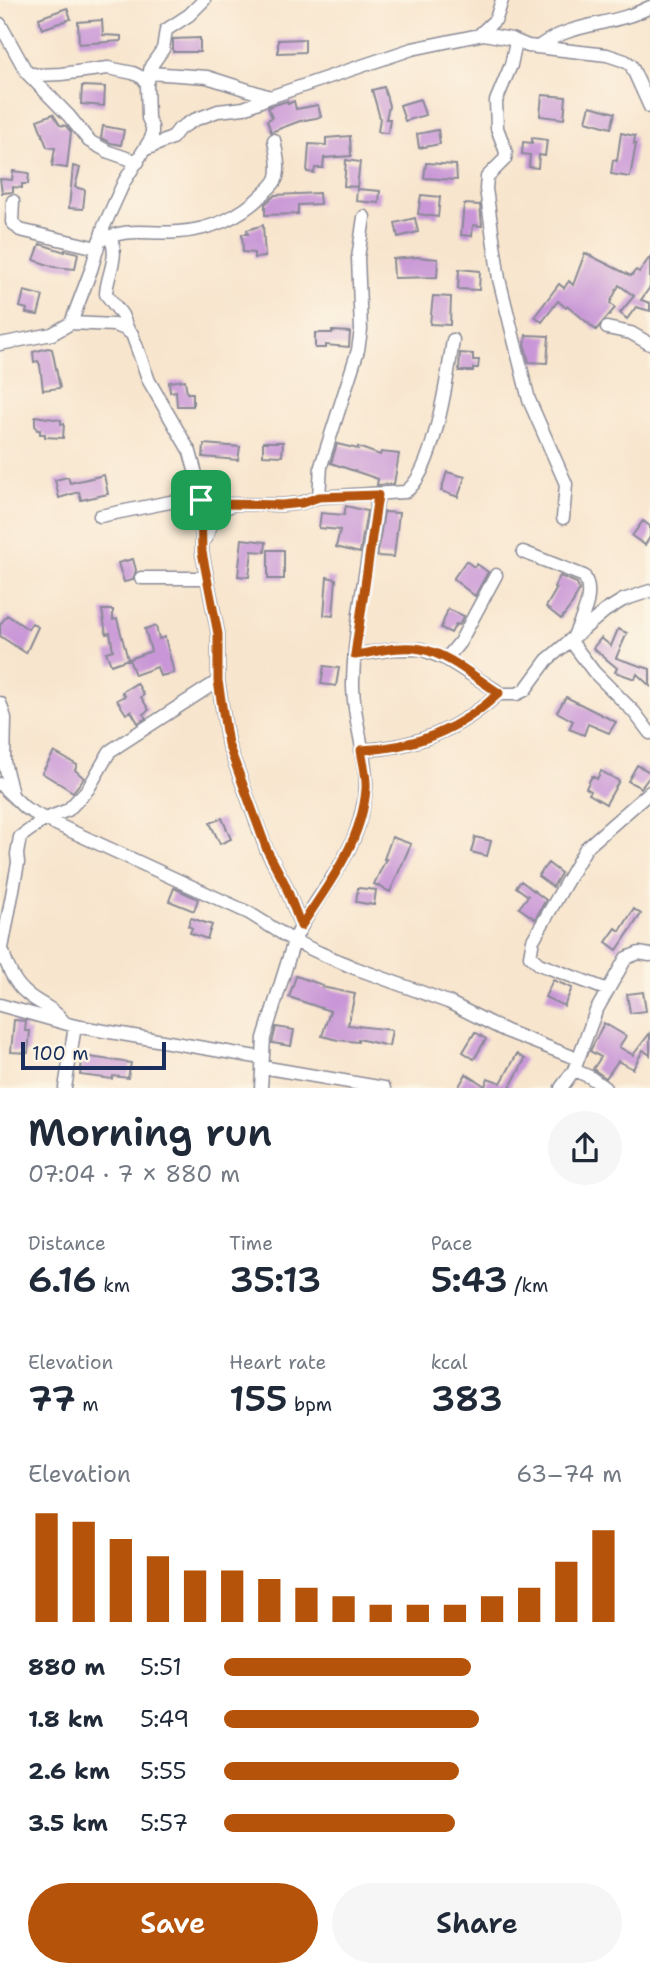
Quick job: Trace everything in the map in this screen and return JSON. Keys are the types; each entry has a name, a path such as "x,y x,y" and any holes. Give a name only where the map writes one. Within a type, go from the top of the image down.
{"street":[{"path":"71,323 102,242 104,226 124,182 152,138 152,127 148,118 151,66 162,54 169,26 189,15 204,0"},
{"path":"479,35 496,19 502,0"},
{"path":"538,47 567,30 631,16 650,7"},
{"path":"0,24 27,73 89,141 109,152 138,162"},
{"path":"146,149 172,138 179,129 194,120 218,111 244,108 412,49 479,35 500,36 538,47 607,55 625,61 631,65 650,107"},
{"path":"516,42 511,65 496,101 498,128 506,152 505,159 487,177 486,189 501,288 529,400 566,484 563,518"},
{"path":"27,73 61,74 108,68 149,79 207,77 270,97"},
{"path":"102,242 121,231 174,233 194,230 212,226 240,213 274,183 278,164 274,140"},
{"path":"13,201 12,222 20,230 102,242 115,247 106,294 132,334 149,381 190,452 198,479 202,552 218,634 218,681 228,744 267,850 285,884 301,926"},
{"path":"319,497 321,466 358,350 361,330 358,258 364,217"},
{"path":"0,344 52,334 71,323 114,325 128,330"},
{"path":"607,328 631,333 650,344"},
{"path":"100,516 159,504 201,500 233,504 292,504 319,497 405,492 418,479 438,420 453,340"},
{"path":"261,1088 264,1038 294,941 346,857 360,821 366,788 354,704 355,655 378,495"},
{"path":"202,552 215,516 233,504"},
{"path":"523,552 584,576 589,584 589,595 572,638"},
{"path":"446,659 460,642 496,575"},
{"path":"141,578 208,578"},
{"path":"355,655 408,648 434,652 499,693 517,694 525,690 547,660 605,611 623,600 650,591"},
{"path":"572,638 594,672 634,712 650,733"},
{"path":"69,1024 51,1008 24,991 1,955 18,863 20,837 45,819 68,810 80,799 110,751 218,681"},
{"path":"361,750 408,745 447,731 481,710 499,693"},
{"path":"0,704 5,718 4,762 12,794"},
{"path":"0,784 25,808 45,819 249,913 294,941 355,968 448,1002 576,1065 605,1088"},
{"path":"608,990 539,964 530,956 531,947 586,848 650,792"},
{"path":"561,1088 576,1065 596,1011 626,958 639,953 650,955"},
{"path":"0,1006 69,1024 384,1088"},
{"path":"65,1088 69,1024"}],"building":[{"path":"67,8 71,19 42,29 39,18"},
{"path":"102,20 103,35 121,36 121,41 79,44 78,22"},
{"path":"200,38 200,52 173,52 173,39"},
{"path":"305,39 305,52 278,53 278,40"},
{"path":"82,86 105,87 104,106 81,104"},
{"path":"384,87 389,106 386,119 390,119 388,133 378,132 380,118 372,90"},
{"path":"542,95 566,97 564,119 540,116"},
{"path":"420,99 425,115 405,121 400,105"},
{"path":"287,101 288,104 294,101 296,109 318,105 321,117 300,121 271,132 267,120 272,118 268,107"},
{"path":"590,106 615,113 611,128 586,121"},
{"path":"53,114 60,125 66,126 71,132 67,168 52,166 55,148 47,147 37,120"},
{"path":"103,126 124,130 121,145 101,138"},
{"path":"438,130 440,144 419,148 417,134"},
{"path":"621,133 635,136 630,177 611,174 613,160 617,161"},
{"path":"350,136 351,156 324,158 323,168 315,168 314,173 307,172 309,144 326,145 326,138"},
{"path":"532,138 547,140 545,156 539,155 538,168 529,167 530,155 522,154 523,142 532,143"},
{"path":"346,160 360,162 357,187 344,186"},
{"path":"426,163 456,165 457,180 424,178"},
{"path":"73,166 80,168 75,187 85,190 83,209 69,208"},
{"path":"13,171 29,173 28,184 22,184 22,188 13,187 13,192 2,193 0,179 12,180"},
{"path":"357,189 380,191 379,203 356,201"},
{"path":"319,193 320,204 298,205 298,214 265,215 265,204 275,195"},
{"path":"421,195 440,197 438,217 418,214"},
{"path":"464,204 480,205 482,226 473,225 472,236 461,235"},
{"path":"415,218 418,232 398,237 395,223"},
{"path":"263,225 265,257 254,258 254,253 243,252 242,234 248,234 247,230"},
{"path":"40,244 78,253 75,269 54,267 34,260"},
{"path":"585,253 631,276 636,270 639,272 650,257 650,287 641,300 650,303 650,311 636,307 627,319 620,313 634,296 619,285 610,303 615,308 596,330 558,301 542,322 535,316 559,284 564,288 569,281 573,285"},
{"path":"393,259 438,259 437,277 394,278"},
{"path":"459,269 480,271 479,290 458,289"},
{"path":"24,291 43,296 38,315 26,313 27,309 20,307"},
{"path":"433,296 451,297 450,325 430,324"},
{"path":"350,332 349,347 326,345 326,348 315,348 315,333"},
{"path":"526,335 549,336 547,363 529,362 525,347"},
{"path":"52,349 60,388 43,390 40,365 38,361 34,362 33,352"},
{"path":"460,353 473,354 473,360 479,360 478,368 473,368 473,371 459,371"},
{"path":"185,380 187,393 193,393 193,406 177,406 176,391 170,392 169,382"},
{"path":"35,416 61,420 61,424 64,424 63,438 40,434 35,425"},
{"path":"263,442 283,442 282,456 263,455"},
{"path":"204,444 240,447 238,460 203,457"},
{"path":"337,444 358,447 380,455 381,452 399,454 394,484 377,485 378,479 331,463"},
{"path":"447,472 465,477 458,497 441,491"},
{"path":"104,475 108,494 81,500 79,492 59,498 55,480 68,477 70,483"},
{"path":"346,506 367,511 360,553 336,547 340,530 319,528 321,513 344,515"},
{"path":"384,512 399,513 394,557 377,556"},
{"path":"643,521 650,526 650,537 645,545 632,536"},
{"path":"242,539 266,542 265,552 252,551 249,577 238,576"},
{"path":"268,550 284,550 284,579 268,579"},
{"path":"133,559 136,570 133,580 124,582 118,563"},
{"path":"466,561 474,567 477,564 488,572 475,596 453,579"},
{"path":"560,576 577,583 579,590 561,619 546,607 557,588 554,587"},
{"path":"327,577 336,579 333,616 324,615"},
{"path":"448,609 464,616 451,633 441,628"},
{"path":"102,610 113,610 113,620 117,619 128,659 111,665 106,652 113,650 110,633 106,634"},
{"path":"7,615 28,629 32,623 38,627 26,653 0,636 0,625"},
{"path":"156,626 159,639 165,637 174,673 160,676 157,667 135,675 129,659 151,651 145,629"},
{"path":"618,629 627,633 616,658 650,669 650,686 637,674 635,679 615,672 617,668 593,648 601,638 611,646"},
{"path":"324,666 339,668 336,686 321,684"},
{"path":"137,683 149,710 143,714 146,718 138,723 131,711 126,714 117,700 125,696 122,692"},
{"path":"566,697 616,722 609,733 588,724 584,735 569,729 573,721 557,712"},
{"path":"54,752 77,765 75,770 84,778 73,792 42,773"},
{"path":"637,765 650,772 641,788 628,781"},
{"path":"601,771 619,781 606,804 589,794 591,791 586,788 592,776 597,779"},
{"path":"222,818 231,839 220,844 210,823"},
{"path":"392,837 411,844 390,892 374,884 386,859"},
{"path":"475,837 491,841 487,856 471,852"},
{"path":"548,863 561,873 553,887 538,876"},
{"path":"521,881 546,900 535,919 519,908 528,896 516,887"},
{"path":"174,888 198,899 194,911 169,901"},
{"path":"358,888 376,890 374,905 356,902"},
{"path":"634,909 641,914 617,950 606,942 616,928 620,931"},
{"path":"191,918 212,925 207,939 190,933 192,928 188,926"},
{"path":"296,976 323,985 322,987 355,994 348,1025 392,1030 389,1046 358,1039 358,1042 322,1036 330,1011 289,997"},
{"path":"553,980 572,988 564,1006 545,997"},
{"path":"643,992 646,1011 630,1013 627,994"},
{"path":"14,1020 26,1021 25,1031 30,1031 28,1053 11,1052"},
{"path":"604,1023 626,1036 619,1047 633,1055 650,1033 650,1055 643,1050 633,1069 618,1061 606,1078 593,1069 601,1057 590,1051"},
{"path":"276,1027 294,1030 291,1046 272,1043"},
{"path":"475,1032 486,1039 474,1059 463,1052"},
{"path":"517,1054 525,1059 510,1087 512,1088 458,1088 466,1074 485,1086 488,1078 501,1083"},
{"path":"83,1056 131,1063 128,1078 80,1075"}],"route":[{"path":"378,495 355,655 408,648 434,652 499,693 481,710 447,731 408,745 361,750 366,788 360,821 346,857 301,926 285,884 267,850 228,744 218,681 218,634 202,552 201,500 226,504 282,505 302,503 319,497 378,495"}]}
